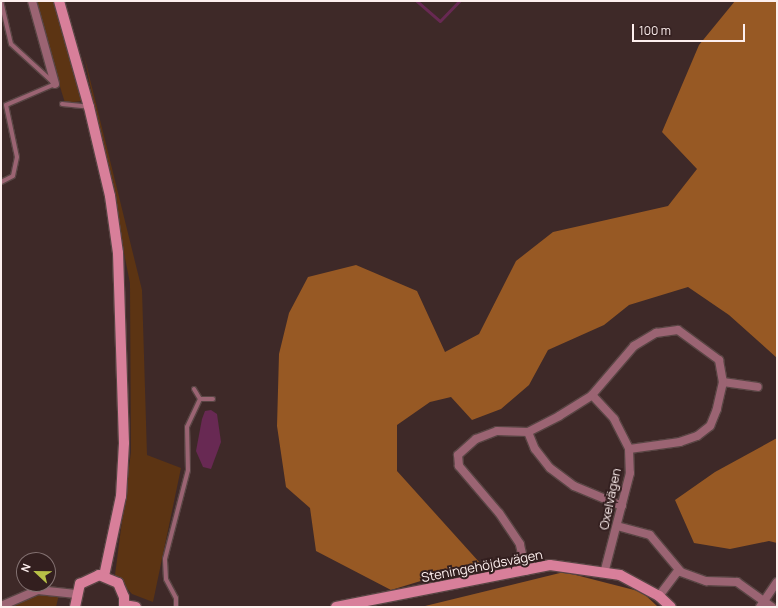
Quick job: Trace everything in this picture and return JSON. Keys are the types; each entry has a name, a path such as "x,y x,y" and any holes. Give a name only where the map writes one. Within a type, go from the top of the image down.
{"main road":[{"path":"58,1 89,107 110,196 118,253 125,397 121,496 104,576"},
{"name":"Steningehöjdsvägen","path":"336,607 373,604 550,566 605,570 639,583 659,596 672,607"},
{"path":"76,607 76,594 89,578 104,576 121,587 124,606 136,607"}],"street":[{"path":"32,1 55,84"},
{"path":"526,570 520,544 499,513 459,466 458,455 476,439 497,431 528,432 592,395 634,346 656,333 678,330 719,360 723,382 710,426 697,436 680,442 629,449"},
{"path":"723,382 758,387"},
{"name":"Oxelvägen","path":"592,395 614,419 629,449 630,473 605,570"},
{"path":"528,432 535,449 568,482 596,498 622,506"},
{"path":"617,526 650,535 681,572 706,581 736,582 762,604 772,607"},
{"path":"659,596 681,572"},
{"path":"762,604 777,582"},
{"path":"1,606 38,590 76,594"}],"lane":[{"path":"1,1 11,44 55,84 3,105 17,157 13,176 1,182"},
{"path":"62,104 89,107"},
{"path":"194,389 200,399"},
{"path":"200,399 213,399"},
{"path":"176,607 176,598 166,579 165,559 188,470 187,427 200,399"}],"shaded area":[{"path":"34,1 54,1 82,101 65,103"},
{"path":"735,1 777,1 777,358 729,315 688,287 629,305 604,325 548,350 529,385 501,409 472,420 451,397 430,402 397,425 397,471 480,563 391,590 316,551 310,508 286,487 277,426 279,354 289,313 308,277 356,265 417,291 445,352 479,334 516,261 553,232 668,206 697,169 662,132 699,45"},
{"path":"84,55 142,290 147,455 181,468 153,602 132,594 115,575 131,452 130,283"},
{"path":"211,410 217,414 221,442 211,469 203,467 196,451 202,419 205,411"},
{"path":"777,438 777,543 769,541 730,549 694,543 675,500 715,472"},
{"path":"564,572 642,592 658,607 421,607"},
{"path":"56,590 60,590 56,607 1,607 27,594 56,592"}],"waterway":[{"path":"417,1 440,21 459,1"}]}
